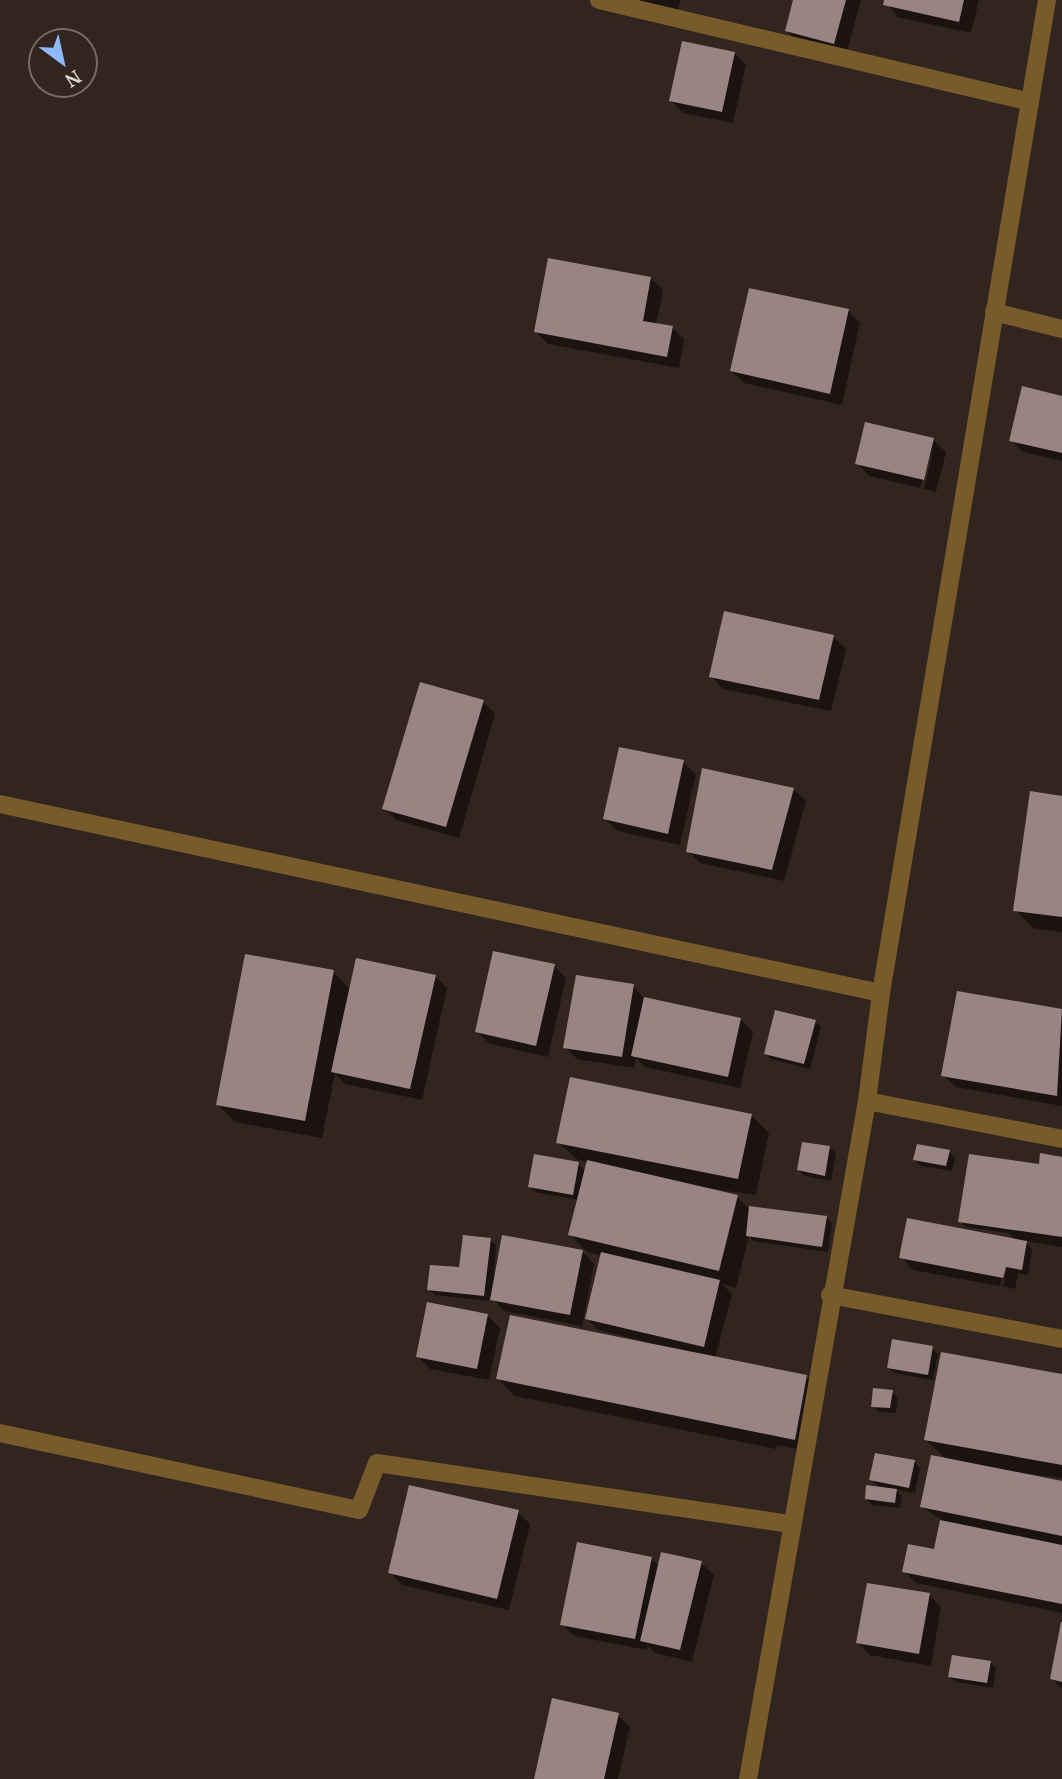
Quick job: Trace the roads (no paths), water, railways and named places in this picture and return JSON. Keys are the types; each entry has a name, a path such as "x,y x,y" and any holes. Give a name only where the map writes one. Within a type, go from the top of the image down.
{"street":[{"path":"599,0 1030,102"},
{"path":"748,1779 830,1295 867,1101 881,993 1047,0"},
{"path":"994,312 1062,329"},
{"path":"0,804 881,993"},
{"path":"867,1101 1062,1139"},
{"path":"830,1295 1062,1339"},
{"path":"0,1433 359,1510 377,1462 791,1524"}]}
